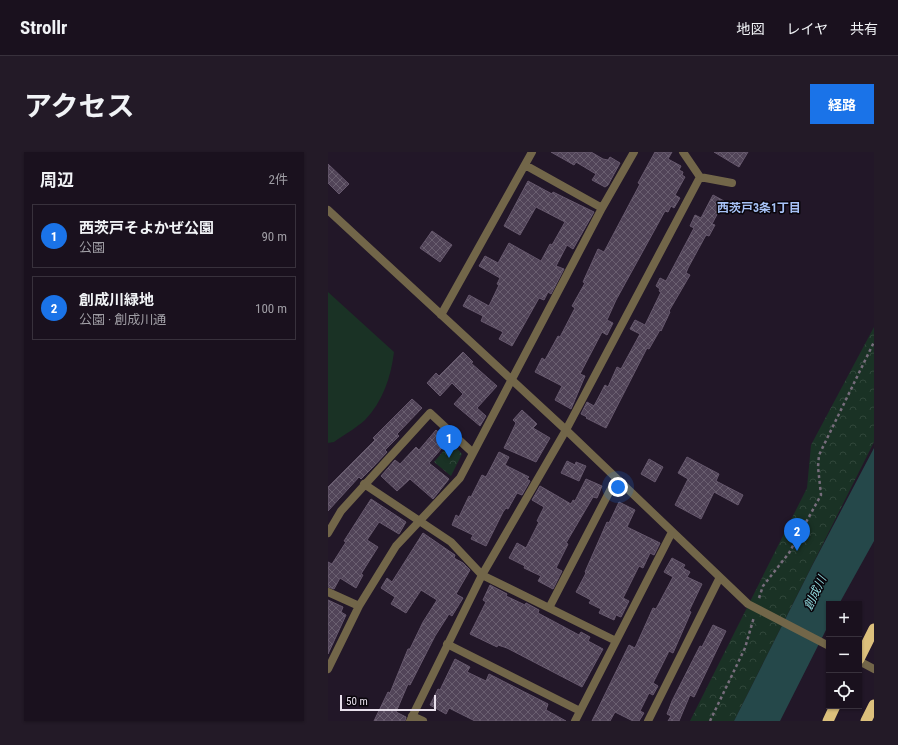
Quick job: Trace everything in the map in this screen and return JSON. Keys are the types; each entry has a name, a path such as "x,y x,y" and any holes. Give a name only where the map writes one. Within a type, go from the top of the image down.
{"highway":[{"path":"862,654 874,629"},
{"path":"866,721 874,705"},
{"path":"828,721 834,709"}],"street":[{"path":"442,315 532,152"},
{"path":"329,664 359,606 396,546 460,478 472,452 602,208 634,152"},
{"path":"683,152 700,177 732,183"},
{"path":"525,165 602,208"},
{"path":"423,721 411,718 482,575 566,430 700,177"},
{"path":"328,210 566,430 672,532 756,609 826,644"},
{"path":"328,534 341,511 430,413 472,452"},
{"path":"549,608 616,479"},
{"path":"364,484 451,542 482,575 616,641"},
{"path":"575,721 672,532"},
{"path":"648,721 720,577"},
{"path":"328,592 359,606"},
{"path":"447,644 580,711"},
{"path":"862,662 874,668"}],"path":[{"path":"710,721 745,648 763,586 789,554 821,495 818,467 819,455 874,342"}],"green space":[{"path":"328,292 394,352 391,370 377,405 365,420 354,429 334,442 328,443"},
{"path":"874,327 874,442 734,721 690,721 807,488 811,445"},
{"path":"451,442 462,454 451,476 434,462"}],"water":[{"name":"創成川","path":"874,448 874,541 841,601 826,601 826,630 780,721 734,721 813,564"}],"building":[{"path":"551,152 591,152 603,159 608,160 610,157 620,163 608,185 605,187 592,180 596,174 576,162 574,165"},
{"path":"655,152 672,152 668,159 681,166 679,170 683,172 682,175 685,177 675,195 680,198 674,208 671,206 668,212 665,211 616,300 607,320 613,323 607,335 602,332 580,374 585,376 571,409 555,400 562,386 535,372 542,358 545,360 558,336 560,337 575,308 572,306 585,283 583,282 598,249 604,252"},
{"path":"714,152 748,152 739,167"},
{"path":"328,164 349,184 339,194 328,183"},
{"path":"528,181 552,194 553,192 594,212 573,249 567,245 556,266 564,269 551,294 548,292 544,300 539,298 512,346 499,339 503,332 481,321 483,316 463,306 469,295 489,306 499,285 497,284 500,278 479,266 485,256 498,263 509,243 541,261 550,244 552,245 565,222 536,207 520,235 504,226"},
{"path":"713,195 724,201 712,224 715,225 709,236 706,235 688,268 686,273 690,275 669,311 670,312 661,331 660,330 649,349 647,348 606,428 586,418 587,417 581,414 587,402 594,406 605,385 608,387 617,367 621,369 640,334 630,329 635,320 645,325 661,292 656,286 660,278 666,281 694,228 690,226 695,215 701,218"},
{"path":"432,231 452,245 440,262 420,248"},
{"path":"463,352 473,362 471,363 497,386 477,408 486,416 480,426 454,404 463,394 452,383 440,396 427,383 436,373 439,376"},
{"path":"412,399 422,408 397,434 399,436 385,450 387,452 361,479 359,477 328,511 328,487 375,440 373,438"},
{"path":"522,410 537,424 533,428 550,438 536,462 504,448 516,423 513,420"},
{"path":"436,430 448,441 429,463 449,479 433,499 410,479 397,491 381,476 395,460 400,464 416,447 419,450"},
{"path":"499,452 509,457 505,465 529,477 527,479 530,481 522,495 517,493 508,509 506,508 503,512 486,546 471,539 473,535 452,525 456,515 459,517 469,496 471,497 482,475 486,477"},
{"path":"687,457 719,474 716,481 743,495 738,505 714,492 701,519 675,505 688,479 678,473"},
{"path":"649,459 663,467 655,482 641,474"},
{"path":"567,461 575,465 576,462 586,466 579,481 561,473"},
{"path":"586,479 602,486 597,498 593,497 566,543 568,544 556,568 562,571 553,589 538,581 541,576 524,568 525,566 509,558 517,543 526,548 539,522 537,521 544,507 532,500 540,486 571,504 573,500 575,501"},
{"path":"371,499 406,522 399,534 379,522 367,540 378,547 361,574 363,575 356,588 340,578 334,589 328,587 328,562 332,564 346,542 344,541"},
{"path":"619,502 635,510 627,527 660,543 654,555 650,553 643,568 639,566 623,598 629,601 621,617 616,615 614,620 599,613 601,609 589,603 591,600 576,592 586,573 585,572 607,522 609,523"},
{"path":"423,533 455,555 454,558 463,563 470,570 456,594 463,598 452,616 449,614 435,636 410,685 408,684 396,712 406,717 405,721 374,721 388,692 390,693 408,649 410,649 423,622 437,600 421,590 406,613 391,604 395,597 381,588 387,578 392,582"},
{"path":"672,558 685,565 683,568 690,572 687,577 702,584 689,611 691,612 673,653 669,651 653,683 658,686 653,695 649,693 640,711 644,713 639,721 633,721 615,712 610,721 592,721 629,645 635,648 653,608 656,609 673,577 664,572"},
{"path":"490,585 507,594 506,596 525,605 526,603 539,610 538,613 579,635 581,632 590,637 588,641 603,649 582,687 507,648 498,645 497,647 470,634 486,602 483,600"},
{"path":"328,600 343,607 341,612 346,615 328,654"},
{"path":"713,625 726,631 694,697 690,695 679,721 668,721 671,716 667,714 672,701 700,646 702,647"},
{"path":"455,659 470,667 467,672 486,681 489,674 548,704 546,710 566,721 475,721 449,708 446,714 430,705 438,689 440,690"}],"place":[{"name":"西茨戸そよかぜ公園","path":"449,458"},
{"name":"創成川緑地","path":"797,551"}],"district":[{"name":"西茨戸3条1丁目","path":"759,208"}]}
